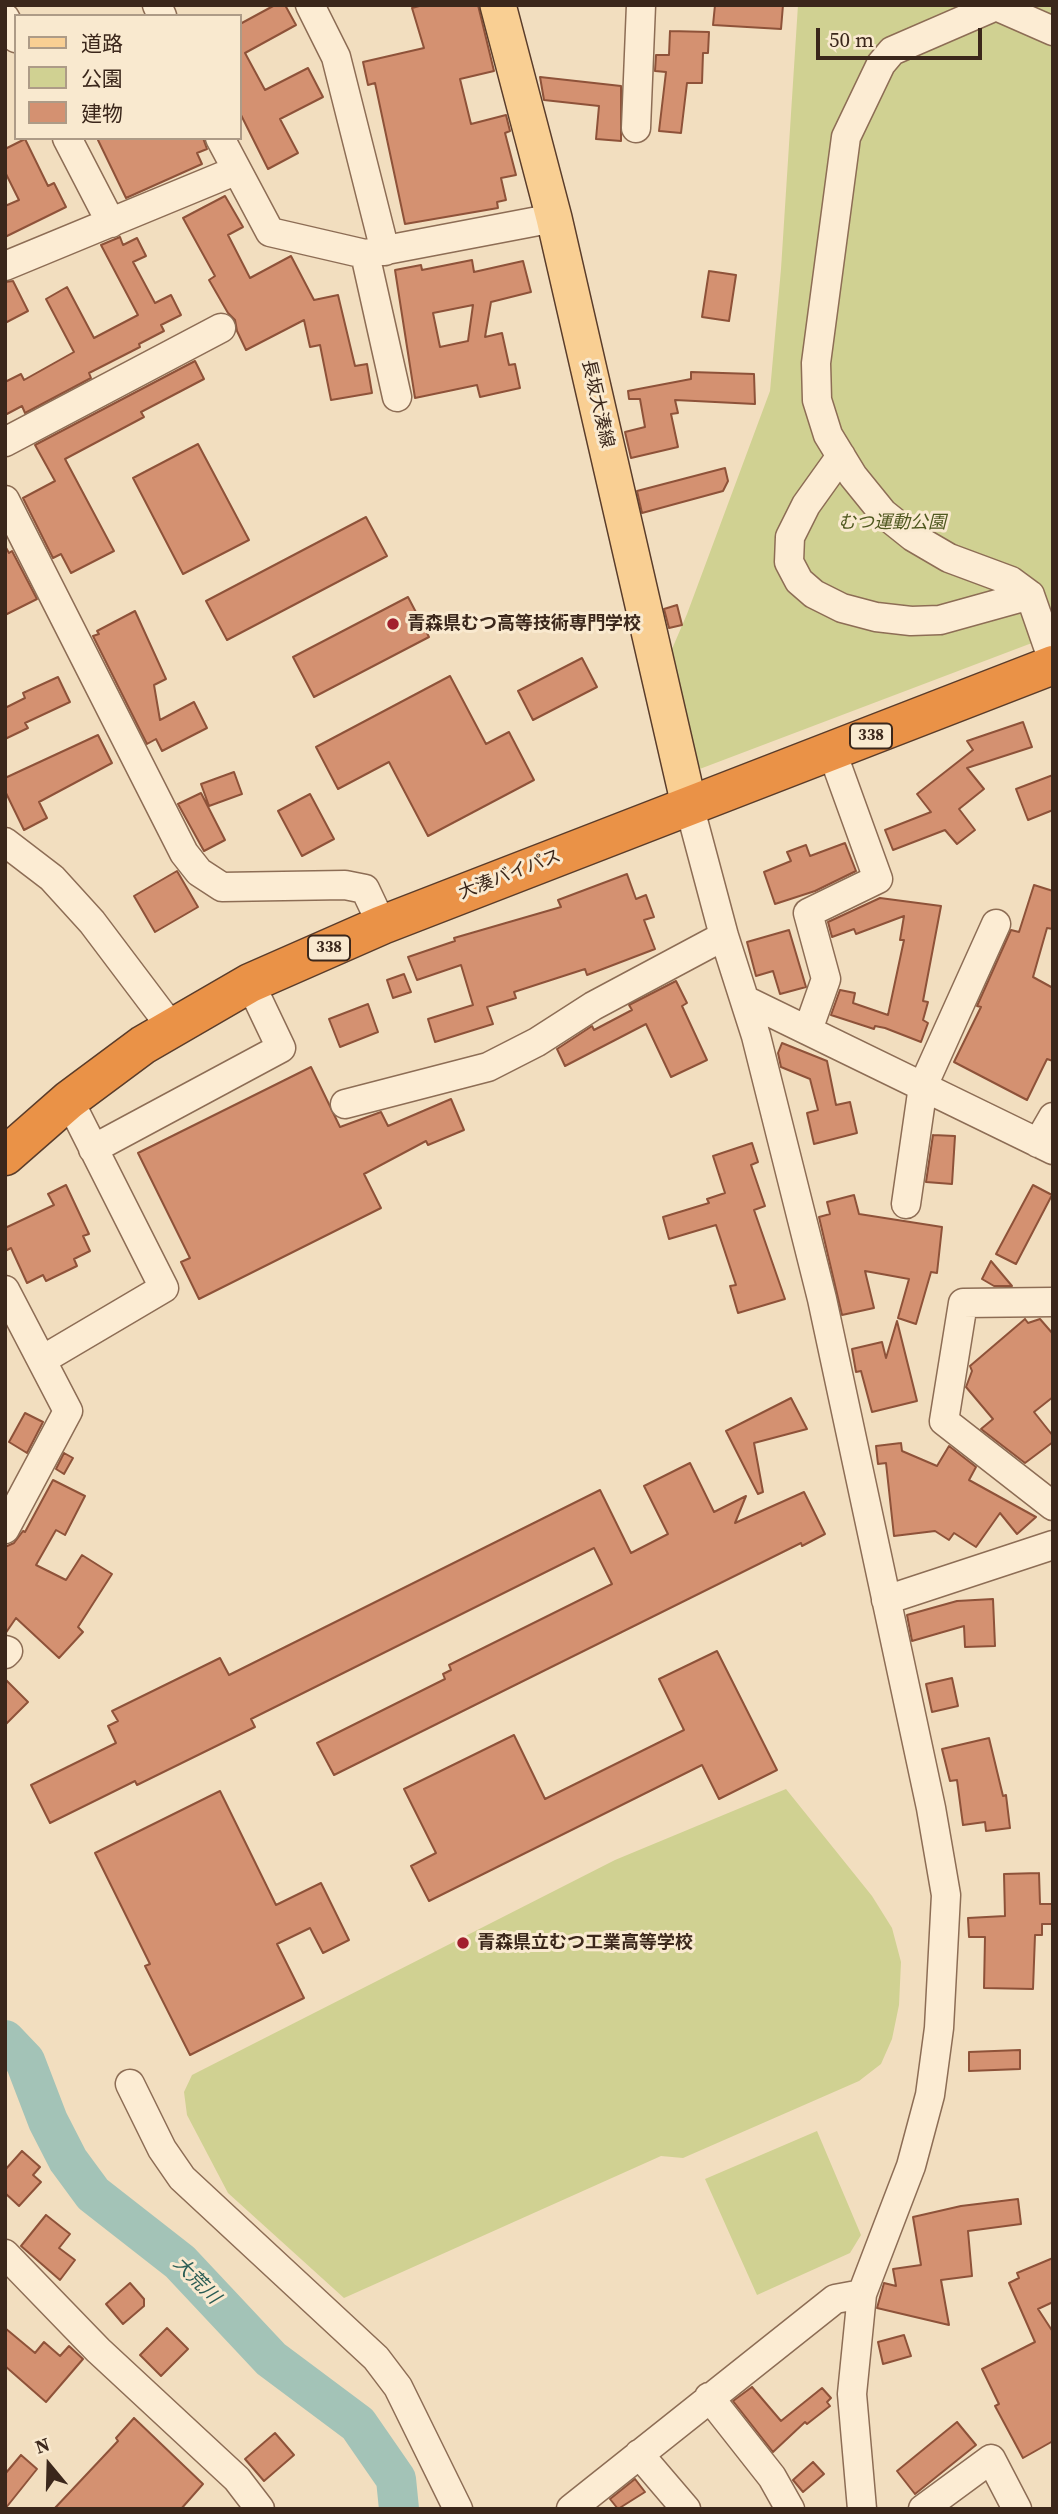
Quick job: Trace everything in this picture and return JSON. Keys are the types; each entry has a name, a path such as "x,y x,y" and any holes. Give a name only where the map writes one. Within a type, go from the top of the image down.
{"highway":[{"name":"大湊バイパス","path":"5,1156 69,1100 143,1045 250,984 382,925 832,752 1053,663"}],"main road":[{"name":"長坂大湊線","path":"498,5 554,218 689,805"}],"street":[{"path":"310,5 336,57 375,253 397,397"},
{"path":"636,128 641,5"},
{"path":"1053,31 996,6 892,51 881,64 846,137 816,363 817,400 828,435 852,476 883,513 913,537 949,558 1011,581 1030,595 1053,663"},
{"path":"5,18 14,34"},
{"path":"68,140 111,223"},
{"path":"221,140 270,232 375,253 554,218"},
{"path":"5,266 236,171"},
{"path":"5,442 221,328"},
{"path":"841,456 806,505 790,537 789,562 799,581 814,594 842,608 876,617 911,621 940,620 1030,595"},
{"path":"5,500 184,853 199,872 222,887 345,885 365,889 382,925"},
{"path":"808,1030 826,979 808,913 878,880 832,752"},
{"path":"689,805 724,936 745,1000 822,1299 946,1895 940,1956 939,2028 930,2095 911,2166 862,2294 852,2394 862,2509"},
{"path":"5,842 52,878 92,922 172,1028"},
{"path":"906,1204 923,1086 996,924"},
{"path":"345,1104 488,1067 537,1042 593,1006 724,936"},
{"path":"93,1149 281,1048 250,984"},
{"path":"745,1000 1046,1146 1053,1116"},
{"path":"42,1360 164,1288 69,1100"},
{"path":"5,1290 68,1411 12,1498 5,1529"},
{"path":"1053,1302 964,1303 944,1421 1053,1506"},
{"path":"886,1600 1053,1545"},
{"path":"130,2084 162,2149 181,2178 376,2358 398,2387 458,2509"},
{"path":"5,2254 98,2350 237,2479 260,2509"},
{"path":"571,2509 835,2299 862,2294"},
{"path":"709,2398 772,2477 790,2509"},
{"path":"639,2454 687,2509"},
{"path":"923,2509 991,2459 1017,2509"}],"green space":[{"name":"むつ運動公園","path":"798,5 1053,5 1053,635 697,770 669,656 770,391 781,269"},
{"path":"786,1789 872,1896 892,1928 901,1962 899,2005 892,2039 881,2064 859,2081 683,2158 661,2156 344,2298 228,2193 187,2115 184,2092 192,2075 615,1860"},
{"path":"817,2131 861,2235 850,2253 757,2295 705,2179"}],"building":[{"path":"275,5 285,5 296,25 245,53 265,90 308,68 323,97 280,119 298,153 268,169 242,117 242,23"},
{"path":"423,5 478,5 494,71 460,79 471,124 506,115 510,131 505,133 516,175 501,178 506,200 497,202 498,208 405,224 375,83 368,85 363,62 424,48 412,8"},
{"path":"715,5 783,5 781,29 713,25"},
{"path":"670,31 709,32 708,53 703,53 702,83 687,83 681,133 659,131 666,72 655,71 656,55 669,55"},
{"path":"540,77 621,86 621,141 596,139 599,106 544,100"},
{"path":"25,140 48,186 54,183 66,207 5,237 5,206 19,200 5,172 5,149"},
{"path":"98,140 204,140 207,149 197,153 202,164 126,198"},
{"path":"225,196 243,227 228,235 250,278 291,256 314,300 338,295 355,366 367,364 372,393 331,400 320,345 310,347 304,320 246,350 235,320 209,280 215,276 183,218"},
{"path":"120,237 123,245 137,238 146,256 133,262 155,303 171,295 181,315 161,325 164,331 139,344 140,347 89,373 91,378 25,413 22,406 5,415 5,382 21,374 24,380 74,352 46,299 67,287 94,338 138,315 101,245"},
{"path":"472,260 474,272 523,261 531,292 491,302 485,337 502,333 509,365 515,364 520,388 480,397 477,385 415,398 395,270 421,265 422,270","holes":["473,305 468,341 440,347 433,313"]},
{"path":"709,271 736,275 729,321 702,317"},
{"path":"13,281 28,311 5,323 5,282"},
{"path":"195,361 204,379 141,412 144,417 65,459 114,551 71,573 61,554 53,558 23,498 55,481 35,445"},
{"path":"691,372 754,374 755,404 675,400 678,413 671,414 678,447 631,458 625,432 645,427 640,399 629,399 628,391 691,379"},
{"path":"198,444 249,540 183,574 133,478"},
{"path":"725,468 728,481 723,491 642,513 637,491"},
{"path":"366,517 387,556 227,640 206,601"},
{"path":"5,546 9,553 12,551 37,599 5,615"},
{"path":"408,597 429,637 314,697 293,657"},
{"path":"677,605 682,625 669,628 664,609"},
{"path":"135,611 166,679 154,685 160,720 194,702 207,728 162,751 156,739 147,744 93,636 99,634 97,631"},
{"path":"582,658 597,687 533,720 518,691"},
{"path":"450,676 486,744 509,732 534,780 428,836 389,762 338,789 316,747"},
{"path":"58,677 70,702 25,723 28,728 5,739 5,708 25,698 23,693"},
{"path":"1023,722 1032,747 967,768 984,789 959,809 975,830 957,844 945,830 893,850 885,830 931,812 917,794 973,750 967,741"},
{"path":"98,735 112,763 39,802 47,818 24,830 5,791 5,778"},
{"path":"234,772 242,794 209,806 201,784"},
{"path":"1053,775 1053,810 1028,820 1016,789"},
{"path":"201,793 225,840 204,851 178,804"},
{"path":"310,794 334,839 302,856 278,811"},
{"path":"845,843 856,871 815,891 775,904 764,872 791,861 787,852 806,845 810,856"},
{"path":"177,871 198,907 155,932 134,896"},
{"path":"627,874 636,899 646,895 654,917 644,920 655,949 587,975 585,969 514,992 516,998 487,1007 493,1024 435,1042 428,1019 473,1005 461,965 417,980 408,957 455,941 454,938 561,907 558,900"},
{"path":"1034,885 1053,891 1053,929 1047,928 1033,977 1053,988 1053,1061 1047,1059 1027,1100 954,1062 981,1007 977,1006 1011,930 1019,932"},
{"path":"880,898 941,906 923,1001 928,1002 923,1020 928,1023 921,1042 885,1028 875,1026 874,1029 831,1015 840,990 855,993 853,1003 888,1015 904,940 900,940 904,916 856,934 854,929 832,937 828,922"},
{"path":"789,930 806,987 780,994 773,971 756,976 747,942"},
{"path":"404,974 411,992 393,998 387,980"},
{"path":"676,981 687,1003 682,1006 707,1060 671,1077 646,1024 565,1066 557,1049 592,1026 594,1030 632,1010 629,1005"},
{"path":"368,1004 378,1032 340,1047 329,1019"},
{"path":"782,1043 827,1061 836,1105 850,1102 857,1133 814,1144 807,1113 818,1110 810,1079 781,1067 778,1053"},
{"path":"311,1067 340,1127 381,1112 388,1126 451,1099 464,1130 428,1145 426,1141 364,1174 381,1208 199,1299 181,1262 190,1258 138,1153"},
{"path":"933,1135 955,1136 952,1184 926,1182"},
{"path":"752,1143 758,1162 751,1165 765,1206 754,1210 785,1299 738,1313 730,1286 736,1285 716,1225 669,1239 663,1217 709,1203 707,1199 725,1193 713,1156"},
{"path":"66,1185 89,1234 83,1236 90,1251 74,1259 77,1266 46,1281 43,1275 27,1283 11,1248 5,1251 5,1228 54,1205 48,1194"},
{"path":"1033,1185 1052,1195 1016,1264 996,1254"},
{"path":"854,1195 859,1214 942,1227 937,1273 931,1272 916,1324 898,1318 909,1279 865,1271 874,1308 842,1315 819,1217 830,1214 827,1202"},
{"path":"991,1261 1012,1286 994,1286 982,1279"},
{"path":"1025,1319 1028,1323 1040,1319 1053,1334 1053,1397 1034,1412 1053,1436 1053,1442 1025,1463 981,1429 993,1419 966,1387 972,1371 970,1366"},
{"path":"897,1321 917,1401 872,1412 861,1371 856,1372 852,1349 882,1342 886,1358"},
{"path":"791,1398 807,1429 754,1443 763,1492 758,1494 726,1431"},
{"path":"25,1413 43,1422 27,1453 9,1442"},
{"path":"901,1443 902,1451 937,1466 949,1446 976,1467 969,1480 1036,1517 1017,1534 1000,1513 976,1547 954,1533 949,1540 935,1531 894,1536 886,1463 878,1464 876,1446"},
{"path":"64,1453 73,1458 64,1474 56,1469"},
{"path":"690,1463 714,1512 746,1496 735,1523 804,1492 825,1534 802,1546 801,1543 334,1775 317,1743 445,1679 443,1674 451,1670 449,1665 612,1584 594,1548 251,1719 255,1727 137,1785 135,1781 50,1823 31,1785 116,1743 108,1726 118,1721 112,1711 220,1658 229,1675 600,1490 631,1553 668,1534 644,1486"},
{"path":"53,1480 85,1496 65,1535 56,1530 36,1565 66,1580 82,1555 112,1574 78,1627 83,1632 59,1658 16,1618 5,1634 5,1547 14,1543 23,1531 25,1532"},
{"path":"993,1599 995,1646 965,1647 964,1626 912,1641 907,1615 957,1601"},
{"path":"717,1651 777,1770 719,1799 702,1765 429,1901 411,1866 436,1853 404,1789 514,1735 545,1799 684,1730 659,1679"},
{"path":"952,1678 958,1706 932,1712 926,1684"},
{"path":"5,1679 28,1702 5,1725"},
{"path":"989,1738 1003,1796 1006,1795 1010,1828 986,1831 985,1822 963,1825 957,1780 950,1781 942,1749"},
{"path":"220,1791 276,1905 321,1883 349,1940 323,1953 310,1928 277,1944 304,1998 190,2055 145,1966 150,1964 95,1853"},
{"path":"1039,1873 1040,1904 1053,1904 1053,1924 1042,1924 1042,1935 1035,1935 1033,1989 984,1988 985,1937 969,1937 968,1918 1005,1916 1004,1874"},
{"path":"1020,2050 1020,2069 969,2071 969,2052"},
{"path":"22,2151 40,2167 33,2175 41,2182 19,2206 5,2193 5,2170"},
{"path":"1018,2199 1021,2224 968,2231 972,2276 941,2280 949,2325 877,2308 884,2283 896,2286 893,2269 921,2265 913,2217 961,2206"},
{"path":"46,2215 70,2234 59,2248 75,2260 60,2280 21,2246"},
{"path":"1053,2258 1053,2302 1038,2309 1053,2332 1053,2441 1023,2458 995,2406 999,2404 982,2369 1035,2342 1009,2283 1019,2278 1017,2273"},
{"path":"130,2283 144,2299 144,2306 123,2324 106,2304"},
{"path":"5,2328 35,2353 44,2342 60,2356 69,2346 83,2359 46,2402 5,2366"},
{"path":"167,2328 188,2349 161,2376 140,2355"},
{"path":"904,2335 911,2356 883,2364 878,2342"},
{"path":"752,2387 781,2421 822,2388 831,2398 827,2402 830,2406 807,2424 805,2422 773,2452 733,2401"},
{"path":"134,2418 203,2484 181,2509 54,2509 118,2441 116,2438"},
{"path":"957,2422 976,2445 915,2494 897,2471"},
{"path":"275,2433 294,2455 264,2481 245,2459"},
{"path":"21,2455 37,2469 5,2509 5,2474"},
{"path":"813,2462 824,2474 803,2492 793,2480"},
{"path":"635,2479 645,2492 618,2509 610,2499"}],"waterway":[{"name":"大荒川","path":"5,2040 25,2061 48,2121 68,2160 93,2194 180,2262 271,2359 358,2424 396,2479 399,2509"}],"place":[{"name":"青森県むつ高等技術専門学校","path":"393,624"},
{"name":"青森県立むつ工業高等学校","path":"463,1943"}]}
